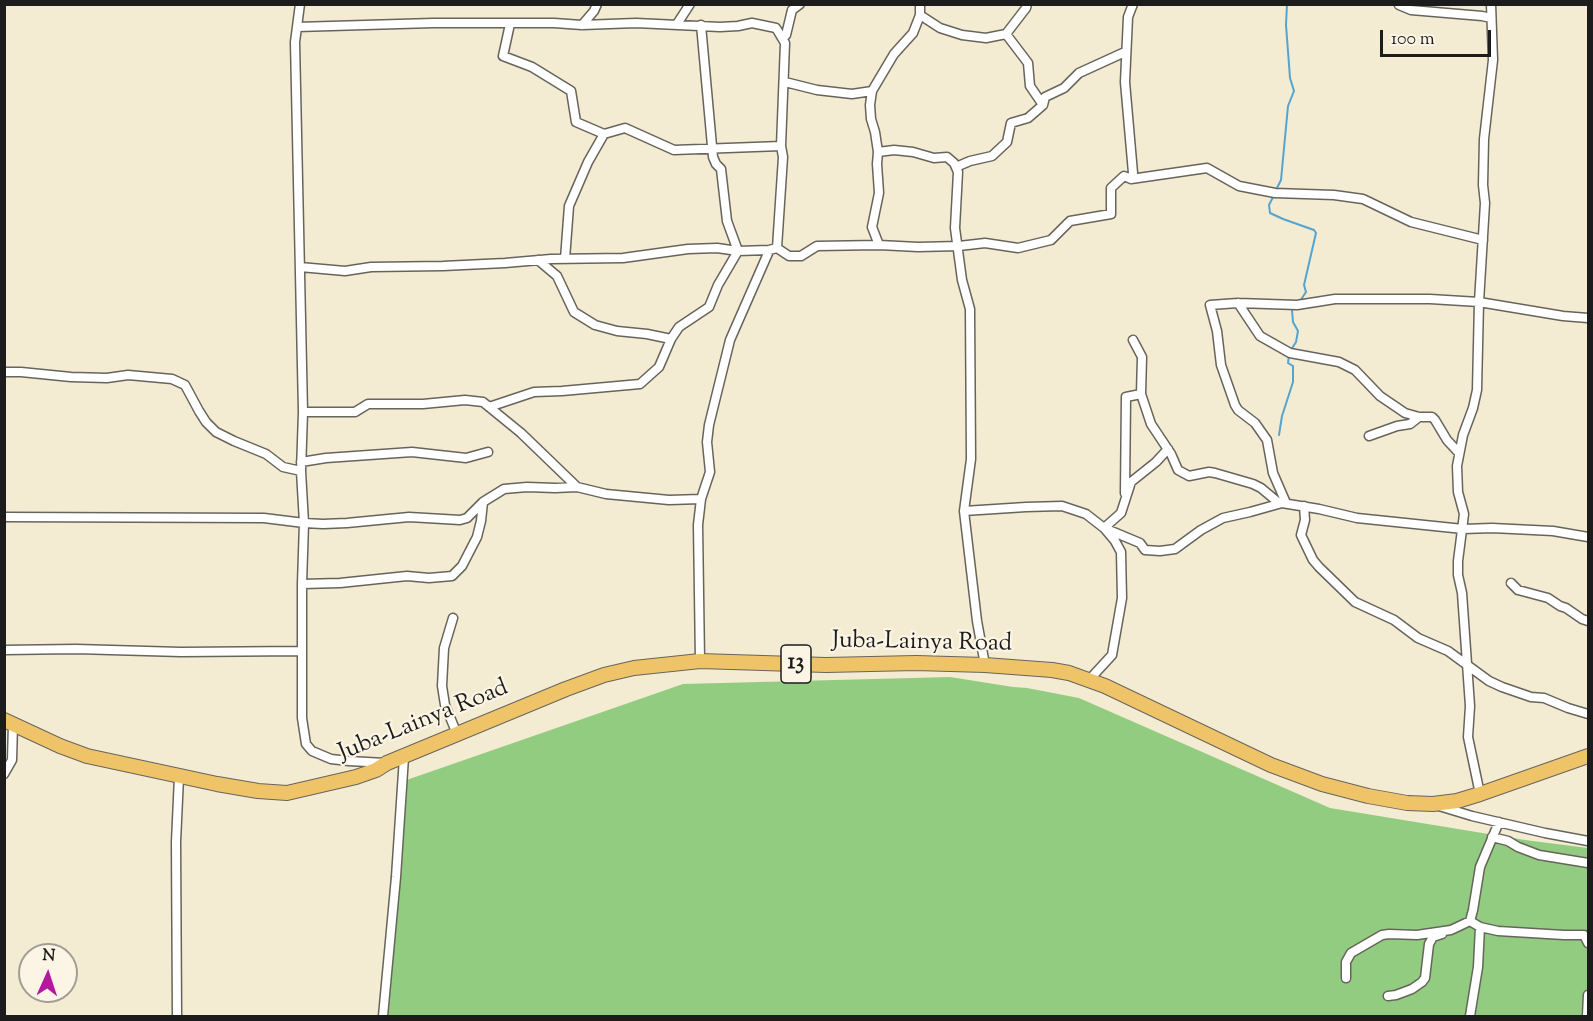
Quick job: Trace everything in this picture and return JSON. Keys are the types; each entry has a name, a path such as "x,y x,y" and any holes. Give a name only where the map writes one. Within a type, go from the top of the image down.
{"main road":[{"name":"Juba-Lainya Road","path":"9,722 87,756 179,777 251,790 287,793 376,770 387,763 566,689 604,675 634,668 700,661 826,665 916,663 985,665 1069,673 1116,691 1271,765 1322,784 1368,796 1407,802 1433,804 1457,801 1588,756"}],"street":[{"path":"300,4 295,42 303,412 301,467 304,524 302,718 306,744 312,751 340,760 387,763"},
{"path":"582,25 597,4"},
{"path":"677,24 690,4"},
{"path":"783,38 786,35 792,8 800,4"},
{"path":"879,245 872,226 879,193 878,152 870,105 872,91 894,54 913,33 920,15 920,4"},
{"path":"920,15 940,28 962,35 986,38 1006,34 1027,4"},
{"path":"1131,179 1133,173 1125,82 1125,52 1128,17 1134,4"},
{"path":"1480,794 1468,737 1470,706 1462,593 1458,575 1464,514 1459,498 1457,466 1463,435 1477,390 1485,203 1484,139 1492,60 1491,4"},
{"path":"1399,5 1411,10 1460,13 1491,18"},
{"path":"297,27 433,23 582,25 636,23 729,26 752,23 776,28 783,38 785,43 781,146 783,157 773,249 730,340 707,442 710,472 700,499 698,525 700,661"},
{"path":"510,24 503,56 532,67 572,90 576,122 604,134 625,128 674,150 781,146"},
{"path":"701,25 713,157 721,169 727,221 738,251"},
{"path":"1006,34 1028,63 1030,86 1042,105"},
{"path":"956,167 992,156 1006,142 1011,123 1028,118 1042,105 1045,97 1064,88 1079,73 1125,52"},
{"path":"785,82 817,90 852,94 872,91"},
{"path":"565,259 570,206 588,162 604,134"},
{"path":"878,152 913,152 934,158 947,156 956,167 958,183 955,228 962,280 970,309 971,459 964,511 977,621 985,665"},
{"path":"300,267 345,271 371,267 623,258 688,249 717,248 738,251 773,249 789,256 801,256 817,246 918,247 985,243 1018,248 1051,240 1070,221 1111,214 1111,188 1124,176 1131,179 1207,168 1239,186 1275,193 1334,195 1364,200 1411,222 1482,240"},
{"path":"489,407 534,392 640,384 659,367 679,327 709,307 718,285 738,251"},
{"path":"538,260 558,276 574,312 595,325 617,331 671,339"},
{"path":"1283,503 1273,473 1267,440 1255,423 1235,405 1221,365 1217,331 1210,304 1297,305 1335,299 1389,298 1479,302 1588,318"},
{"path":"1238,303 1260,336 1290,353 1339,362 1354,370 1386,401 1405,413 1419,417 1432,417 1447,440 1459,453"},
{"path":"1133,340 1142,357 1141,394 1151,424 1168,448 1177,468 1184,474 1194,476 1209,472 1224,475 1257,486 1283,503"},
{"path":"4,372 106,378 128,375 182,382 206,422 216,432 266,454 283,466 301,467 326,458 412,452 466,458 488,452"},
{"path":"1124,502 1126,397 1141,394"},
{"path":"303,412 355,412 368,404 423,404 465,400 483,402 521,433 577,486"},
{"path":"1369,436 1410,424 1419,417"},
{"path":"1104,528 1121,513 1131,482 1156,462 1168,448"},
{"path":"4,517 264,518 304,524 347,523 409,517 460,520 467,518 483,502 504,489 526,487 577,486 606,494 669,500 700,499"},
{"path":"302,584 397,577 452,576 462,566 477,537 483,502"},
{"path":"1104,528 1140,543 1145,550 1174,549 1217,521 1283,503 1357,518 1463,529 1553,531 1588,537"},
{"path":"964,511 1062,506 1086,514 1104,528 1115,541 1121,552 1122,598 1112,655 1089,680"},
{"path":"1304,506 1305,520 1302,537 1319,567 1355,602 1394,620 1418,638 1448,651 1489,681 1531,697 1544,698 1588,714"},
{"path":"1511,583 1518,590 1548,598 1588,621"},
{"path":"453,618 444,648 442,686 445,705 458,734"},
{"path":"4,650 302,651"},
{"path":"4,774 12,760 9,722"},
{"path":"383,1017 404,757"},
{"path":"177,1017 179,777"},
{"path":"1433,804 1472,816 1588,841"},
{"path":"1388,996 1412,989 1422,982 1425,978 1429,944 1433,937 1470,921 1480,867 1499,822"},
{"path":"1492,837 1539,855 1588,863"},
{"path":"1470,921 1480,927 1498,931 1580,934 1584,935 1588,943"},
{"path":"1470,1017 1478,967 1480,927"},
{"path":"1346,978 1346,962 1351,953 1382,935 1417,935 1451,930"},
{"path":"1587,1017 1588,995"}],"green space":[{"path":"950,677 1079,698 1330,808 1588,848 1588,1016 380,1016 398,783 683,684"}],"waterway":[{"path":"1276,190 1281,180 1288,106 1294,91 1290,78 1286,25 1287,4"},
{"path":"1274,195 1269,205 1270,213 1314,230 1316,233 1304,285 1306,292 1300,301"},
{"path":"1291,350 1296,342 1298,331 1293,322 1292,310 1294,308"},
{"path":"1279,435 1282,416 1293,382 1293,366 1288,363 1289,355"}]}
